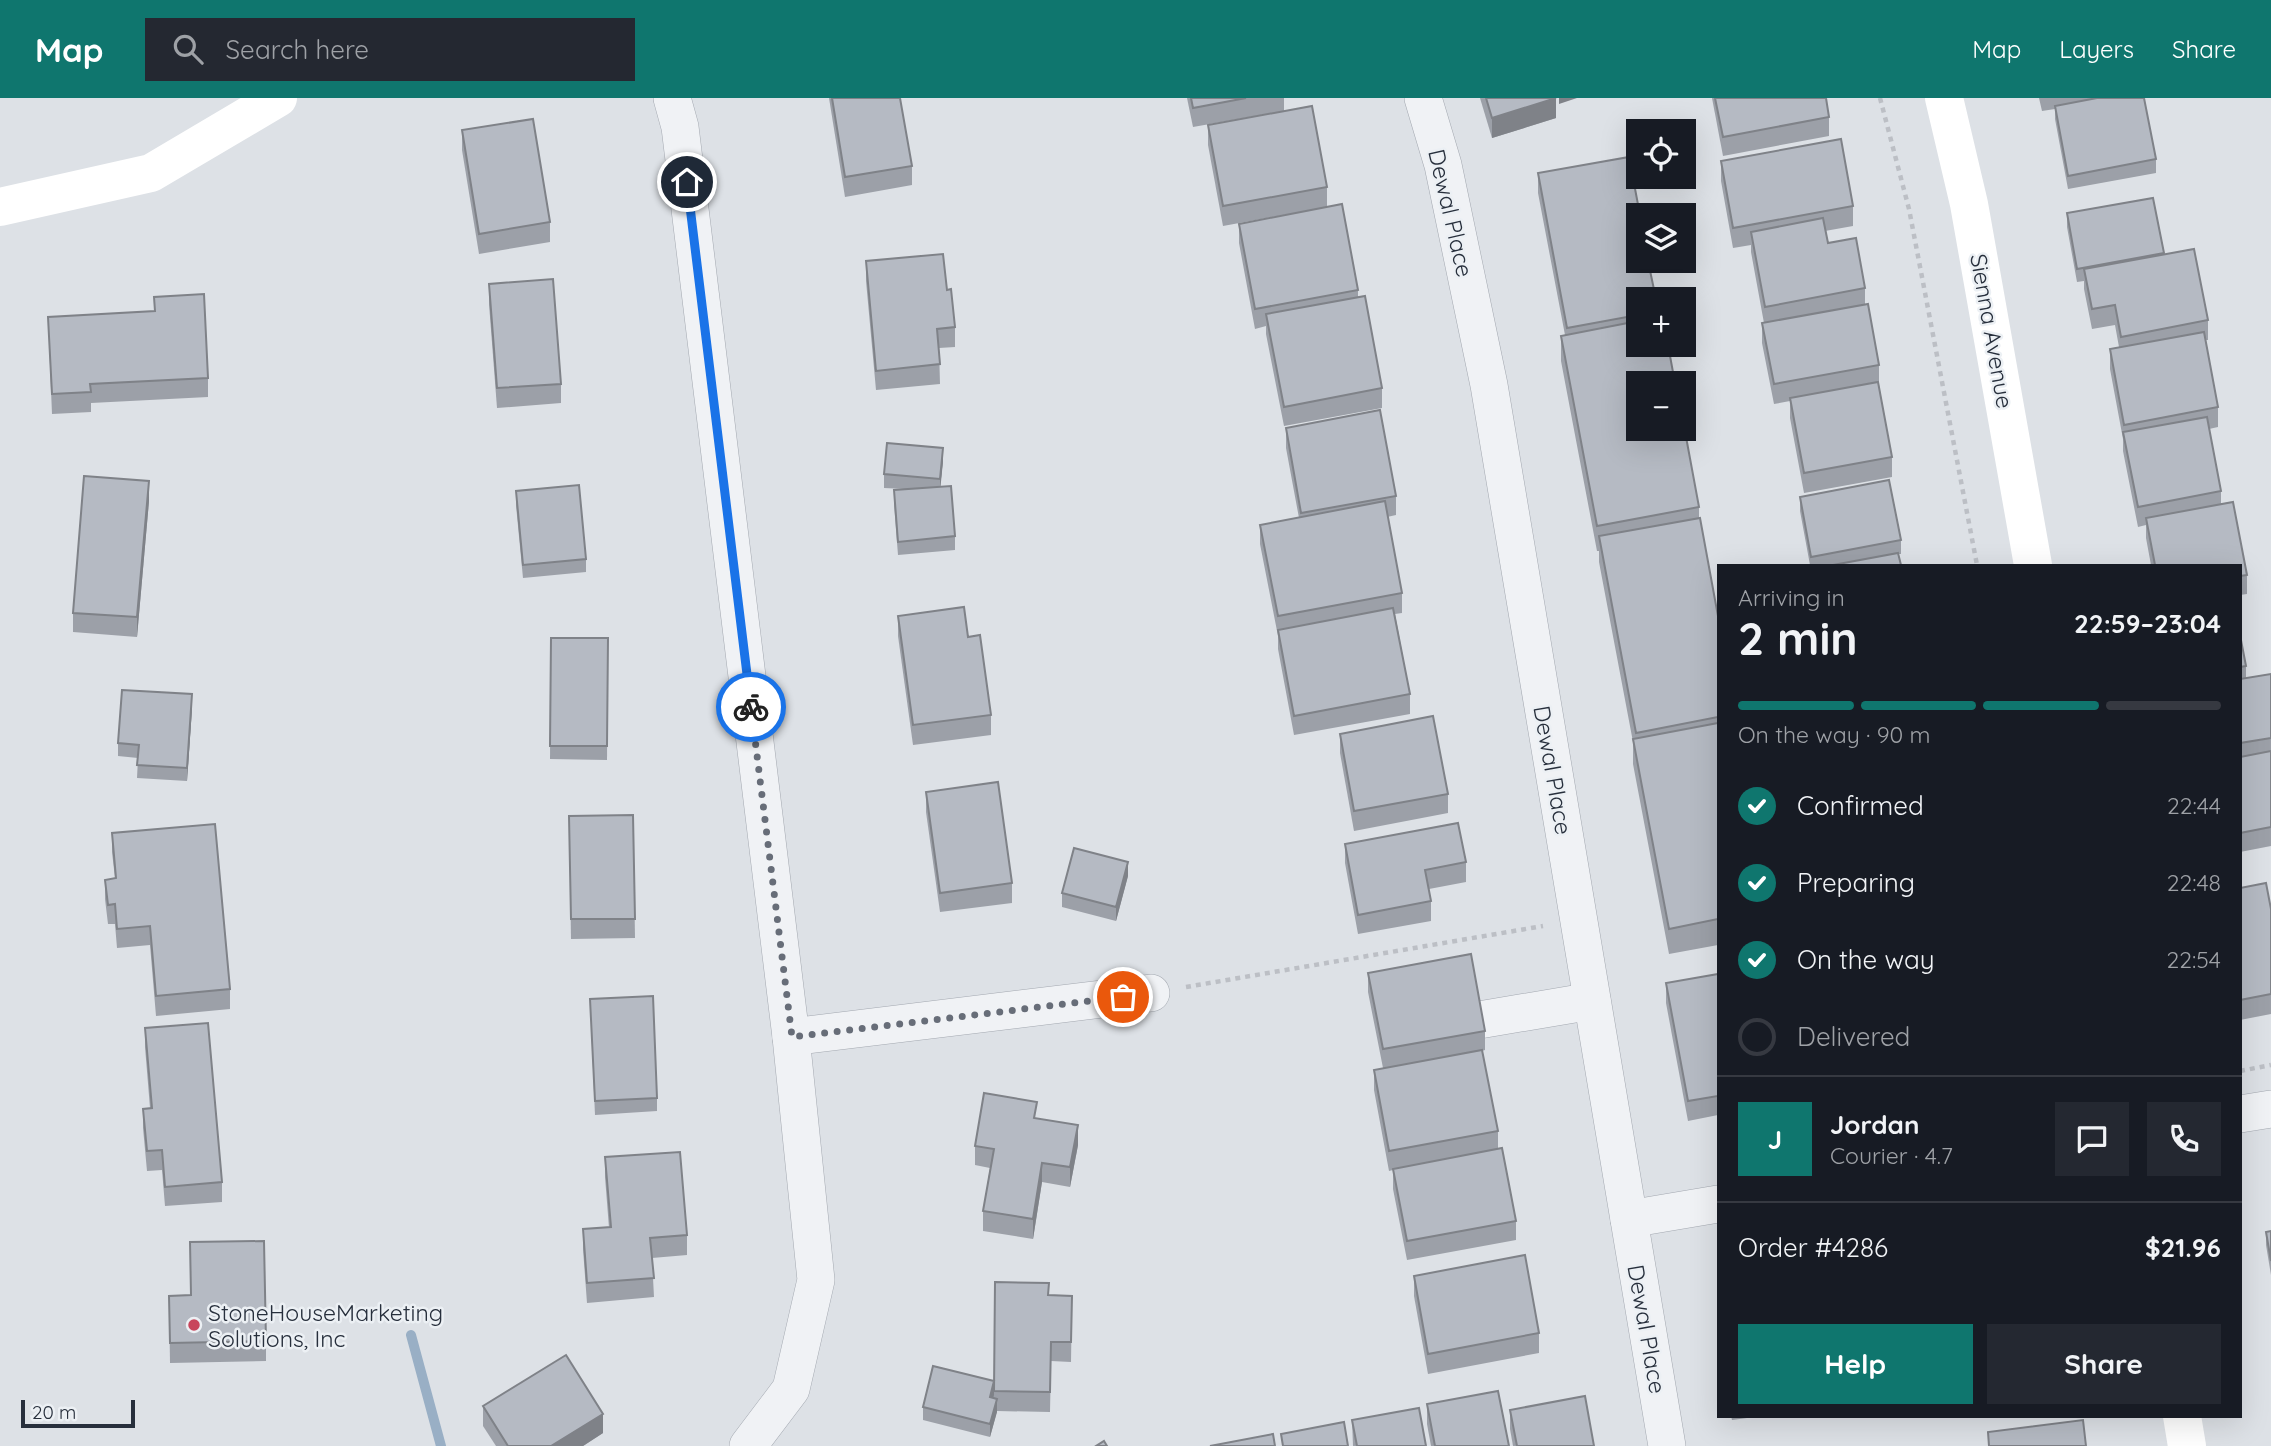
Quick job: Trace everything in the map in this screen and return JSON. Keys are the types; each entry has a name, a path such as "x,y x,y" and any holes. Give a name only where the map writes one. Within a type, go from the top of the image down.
{"street":[{"path":"0,207 151,173 278,98"},
{"path":"672,98 680,127 792,1037 816,1280 791,1389 748,1446"},
{"name":"Dewal Place","path":"1423,98 1443,165 1489,385 1667,1446"},
{"name":"Sienna Avenue","path":"1944,98 1969,204 2033,564"},
{"path":"792,1037 1151,993"},
{"path":"1479,1020 1592,1001"},
{"path":"2242,1114 2271,1109"},
{"path":"1629,1219 1717,1204"},
{"path":"2182,1418 2187,1446"}],"path":[{"path":"1880,98 1909,209 1977,564"},
{"path":"1151,993 1578,920"},
{"path":"2242,1070 2271,1065"}],"building":[{"path":"832,98 900,98 912,166 845,177"},
{"path":"1191,98 1246,98 1193,108"},
{"path":"1486,98 1556,98 1492,118"},
{"path":"1715,98 1826,98 1829,117 1723,137"},
{"path":"2097,98 2144,98 2156,159 2068,176 2055,106"},
{"path":"1312,106 1327,187 1223,206 1208,125"},
{"path":"533,119 550,222 479,234 462,130"},
{"path":"1841,139 1853,206 1733,228 1721,161"},
{"path":"1626,158 1626,189 1635,189 1638,203 1626,203 1626,273 1651,273 1653,287 1626,287 1626,317 1567,328 1538,173"},
{"path":"2153,198 2164,253 2077,269 2067,213"},
{"path":"1342,204 1358,290 1255,309 1239,224"},
{"path":"1823,218 1828,243 1856,238 1865,288 1765,307 1751,232"},
{"path":"2194,249 2208,320 2121,337 2115,305 2092,309 2084,269"},
{"path":"943,254 947,290 951,289 955,327 937,329 940,364 876,371 866,261"},
{"path":"553,279 561,384 497,388 489,284"},
{"path":"204,294 208,378 90,384 91,392 52,394 48,317 155,311 154,297"},
{"path":"1365,296 1382,388 1284,407 1266,314"},
{"path":"1868,304 1879,365 1774,384 1762,323"},
{"path":"1626,323 1626,357 1670,357 1673,371 1626,371 1626,441 1687,441 1699,507 1597,526 1561,336"},
{"path":"2204,332 2218,407 2124,425 2110,349"},
{"path":"1878,382 1892,457 1804,473 1790,398"},
{"path":"1380,410 1396,496 1301,513 1286,428"},
{"path":"2207,417 2221,491 2138,507 2123,432"},
{"path":"887,443 943,448 940,479 884,474"},
{"path":"84,476 149,481 137,617 73,613"},
{"path":"1889,480 1901,540 1811,557 1800,497"},
{"path":"579,485 586,559 523,565 516,491"},
{"path":"951,486 955,536 898,542 894,490"},
{"path":"1385,501 1402,593 1278,616 1260,525"},
{"path":"2233,502 2247,575 2242,576 2242,564 2155,564 2146,518"},
{"path":"1700,518 1717,611 1717,717 1636,733 1599,536"},
{"path":"1898,553 1901,564 1838,564"},
{"path":"964,607 968,637 980,635 991,715 913,725 898,616"},
{"path":"1393,608 1410,694 1294,716 1278,630"},
{"path":"551,638 608,638 607,746 550,746"},
{"path":"2242,645 2246,666 2242,667"},
{"path":"2271,674 2271,738 2242,743 2242,679"},
{"path":"122,690 192,694 187,768 137,765 139,745 118,743"},
{"path":"1433,716 1448,794 1354,811 1340,734"},
{"path":"1717,723 1717,919 1669,929 1633,739"},
{"path":"2271,751 2271,827 2242,833 2242,757"},
{"path":"998,782 1012,883 940,893 926,792"},
{"path":"633,815 635,919 571,919 569,816"},
{"path":"1458,823 1466,862 1425,870 1431,901 1358,915 1345,844"},
{"path":"215,824 230,989 156,996 150,926 117,929 115,904 108,905 105,880 116,878 112,833"},
{"path":"1074,848 1128,862 1116,907 1062,893"},
{"path":"2266,883 2271,909 2271,994 2242,1000 2242,888"},
{"path":"1471,954 1485,1031 1383,1049 1368,973"},
{"path":"1717,974 1717,1096 1688,1101 1666,983"},
{"path":"653,996 657,1098 595,1101 590,999"},
{"path":"208,1023 222,1182 165,1187 162,1150 147,1151 143,1109 152,1108 145,1028"},
{"path":"1482,1050 1498,1131 1389,1151 1374,1070"},
{"path":"984,1093 1037,1102 1034,1118 1078,1125 1070,1167 1042,1163 1033,1219 983,1211 994,1149 975,1146"},
{"path":"1502,1148 1516,1221 1407,1241 1393,1169"},
{"path":"680,1152 687,1235 650,1238 654,1278 587,1283 583,1229 611,1227 605,1157"},
{"path":"2271,1231 2271,1261 2266,1232"},
{"path":"264,1241 266,1341 170,1343 169,1296 191,1295 190,1242"},
{"path":"1525,1255 1539,1333 1428,1354 1414,1276"},
{"path":"995,1282 1049,1283 1048,1295 1072,1296 1071,1342 1051,1342 1050,1392 994,1391"},
{"path":"566,1355 603,1414 551,1446 508,1446 483,1406"},
{"path":"933,1366 994,1381 990,1397 997,1399 990,1424 923,1407"},
{"path":"1498,1391 1509,1446 1435,1446 1427,1404"},
{"path":"1585,1396 1594,1446 1517,1446 1510,1410"},
{"path":"1419,1408 1426,1446 1357,1446 1352,1420"},
{"path":"2083,1420 2086,1446 1989,1446 1988,1432"},
{"path":"1344,1422 1348,1446 1283,1446 1281,1434"},
{"path":"1273,1434 1275,1446 1210,1446"}],"waterway":[{"path":"411,1335 441,1446"}],"way so far":[{"path":"751,707 792,1037 1123,997"}],"place":[{"name":"StoneHouseMarketing Solutions, Inc","path":"194,1325"}],"route":[{"path":"687,182 751,707"}]}
